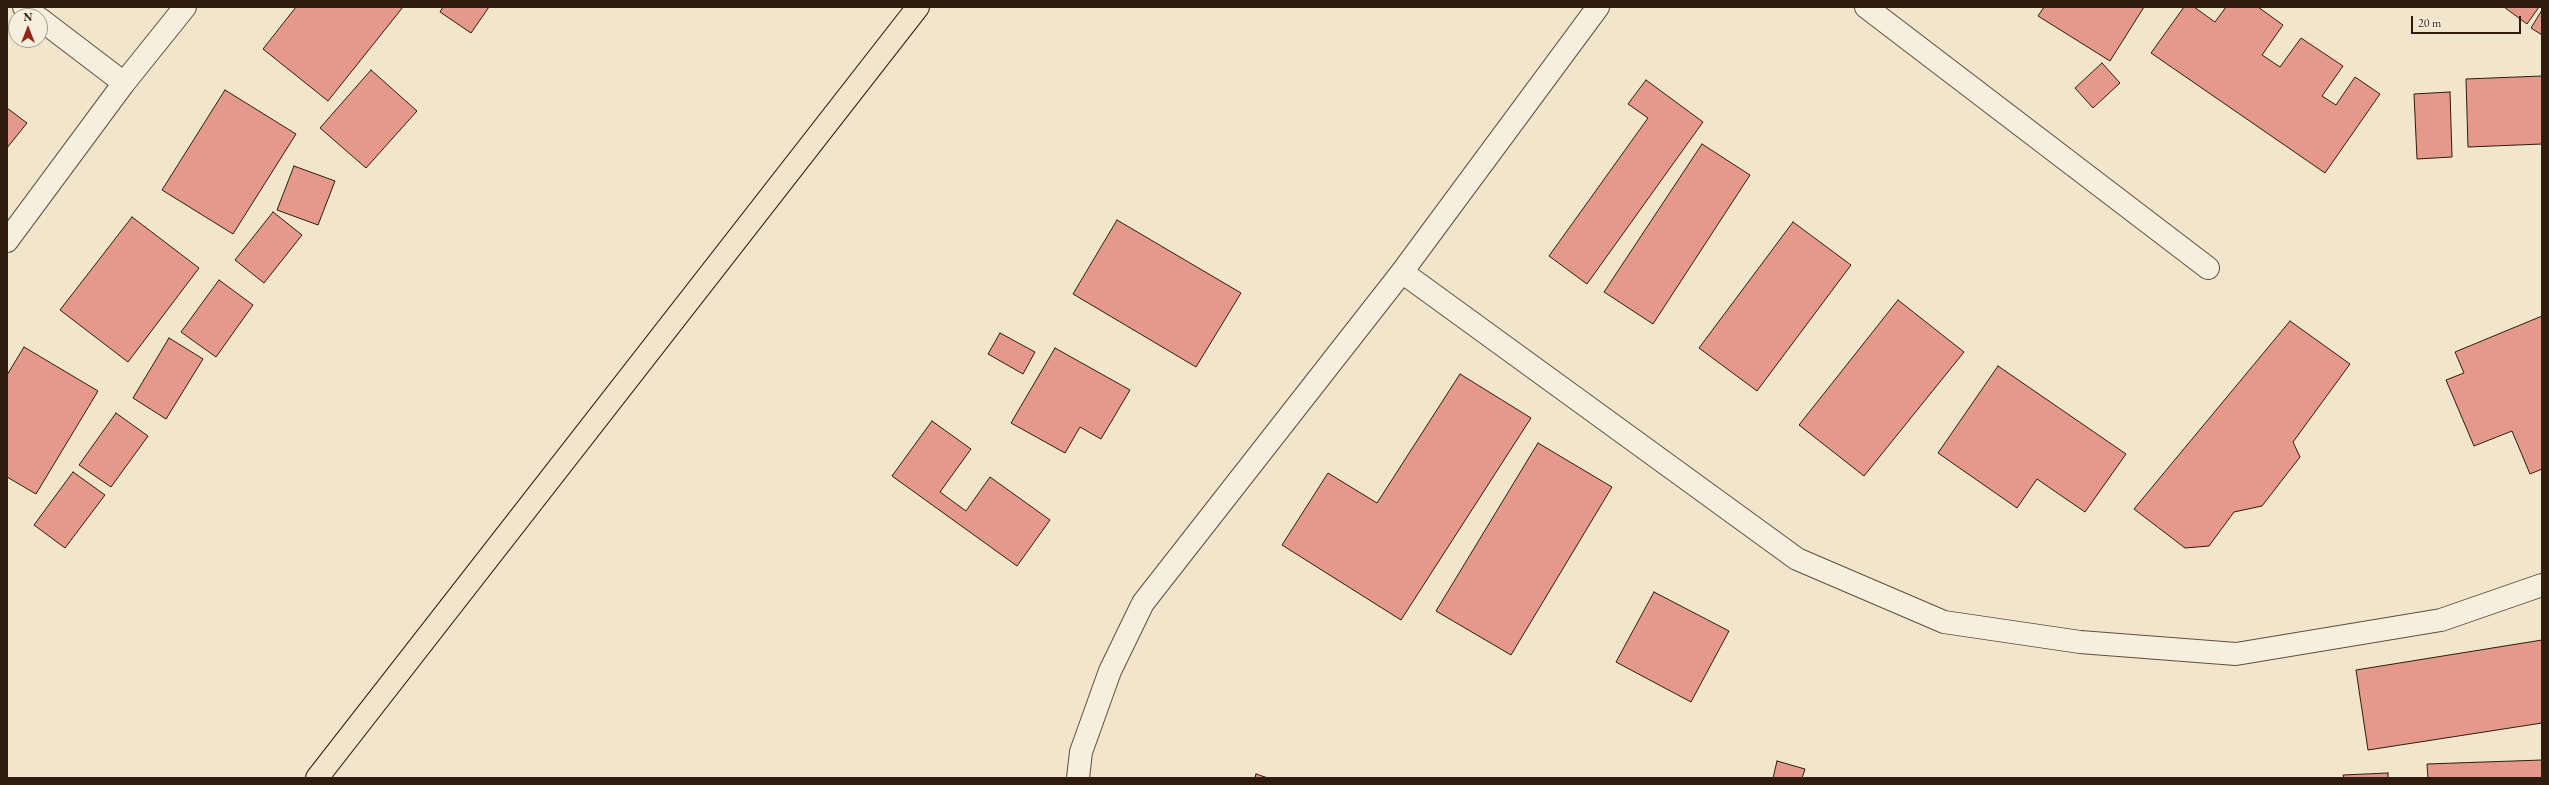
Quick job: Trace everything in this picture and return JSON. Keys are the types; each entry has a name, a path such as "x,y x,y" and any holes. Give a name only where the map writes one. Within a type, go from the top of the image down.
{"main road":[{"path":"317,778 918,7"}],"street":[{"path":"7,241 124,83 185,7"},
{"path":"1078,778 1081,752 1110,670 1143,603 1402,272 1598,7"},
{"path":"1866,7 2208,268"},
{"path":"48,25 124,83"},
{"path":"1402,272 1798,559 1944,622 2080,642 2236,654 2441,620 2542,585"}],"building":[{"path":"296,7 403,7 328,101 263,49"},
{"path":"443,7 489,7 471,33 440,12"},
{"path":"2044,7 2144,7 2110,61 2038,16"},
{"path":"2184,7 2194,7 2215,22 2226,7 2258,7 2283,25 2262,55 2280,67 2301,38 2343,66 2322,96 2336,105 2355,77 2380,94 2325,173 2151,53"},
{"path":"2504,7 2539,7 2527,24"},
{"path":"2542,10 2542,35 2531,28"},
{"path":"2102,63 2120,83 2093,108 2075,88"},
{"path":"371,70 417,111 366,168 320,128"},
{"path":"2542,76 2542,144 2468,147 2466,79"},
{"path":"1646,80 1703,122 1587,284 1549,256 1648,118 1628,104"},
{"path":"225,90 296,134 233,234 162,190"},
{"path":"2450,92 2452,157 2417,159 2414,94"},
{"path":"7,108 27,123 7,148"},
{"path":"1702,144 1750,175 1653,324 1604,292"},
{"path":"294,166 335,181 318,225 277,210"},
{"path":"273,212 302,235 264,283 235,260"},
{"path":"132,217 199,268 128,362 60,310"},
{"path":"1117,220 1241,293 1196,367 1073,294"},
{"path":"1793,222 1851,265 1757,391 1699,348"},
{"path":"219,280 253,305 216,357 181,332"},
{"path":"1898,300 1964,352 1864,476 1799,425"},
{"path":"2542,316 2542,469 2530,474 2512,431 2474,446 2446,380 2464,373 2455,352"},
{"path":"2290,321 2350,364 2293,442 2300,457 2262,506 2234,512 2209,546 2185,548 2134,509"},
{"path":"1000,333 1035,352 1023,374 988,354"},
{"path":"169,338 203,359 166,419 133,398"},
{"path":"24,347 98,391 36,494 7,477 7,375"},
{"path":"1055,348 1130,390 1101,439 1080,427 1065,453 1011,423"},
{"path":"1998,366 2126,454 2085,512 2037,479 2017,508 1938,453"},
{"path":"1460,374 1531,418 1401,620 1282,545 1328,473 1377,503"},
{"path":"116,413 148,436 111,487 79,465"},
{"path":"932,421 971,449 940,492 966,511 990,477 1050,520 1017,566 892,476"},
{"path":"1538,443 1612,487 1511,655 1436,611"},
{"path":"73,472 105,495 65,548 34,525"},
{"path":"1654,592 1729,631 1691,702 1616,662"},
{"path":"2542,640 2542,723 2368,750 2356,670"},
{"path":"2542,760 2542,778 2428,778 2427,764"},
{"path":"1777,761 1805,769 1802,778 1773,778"},
{"path":"2388,773 2388,778 2344,778 2343,775"},
{"path":"1256,774 1268,778 1255,778"}]}
